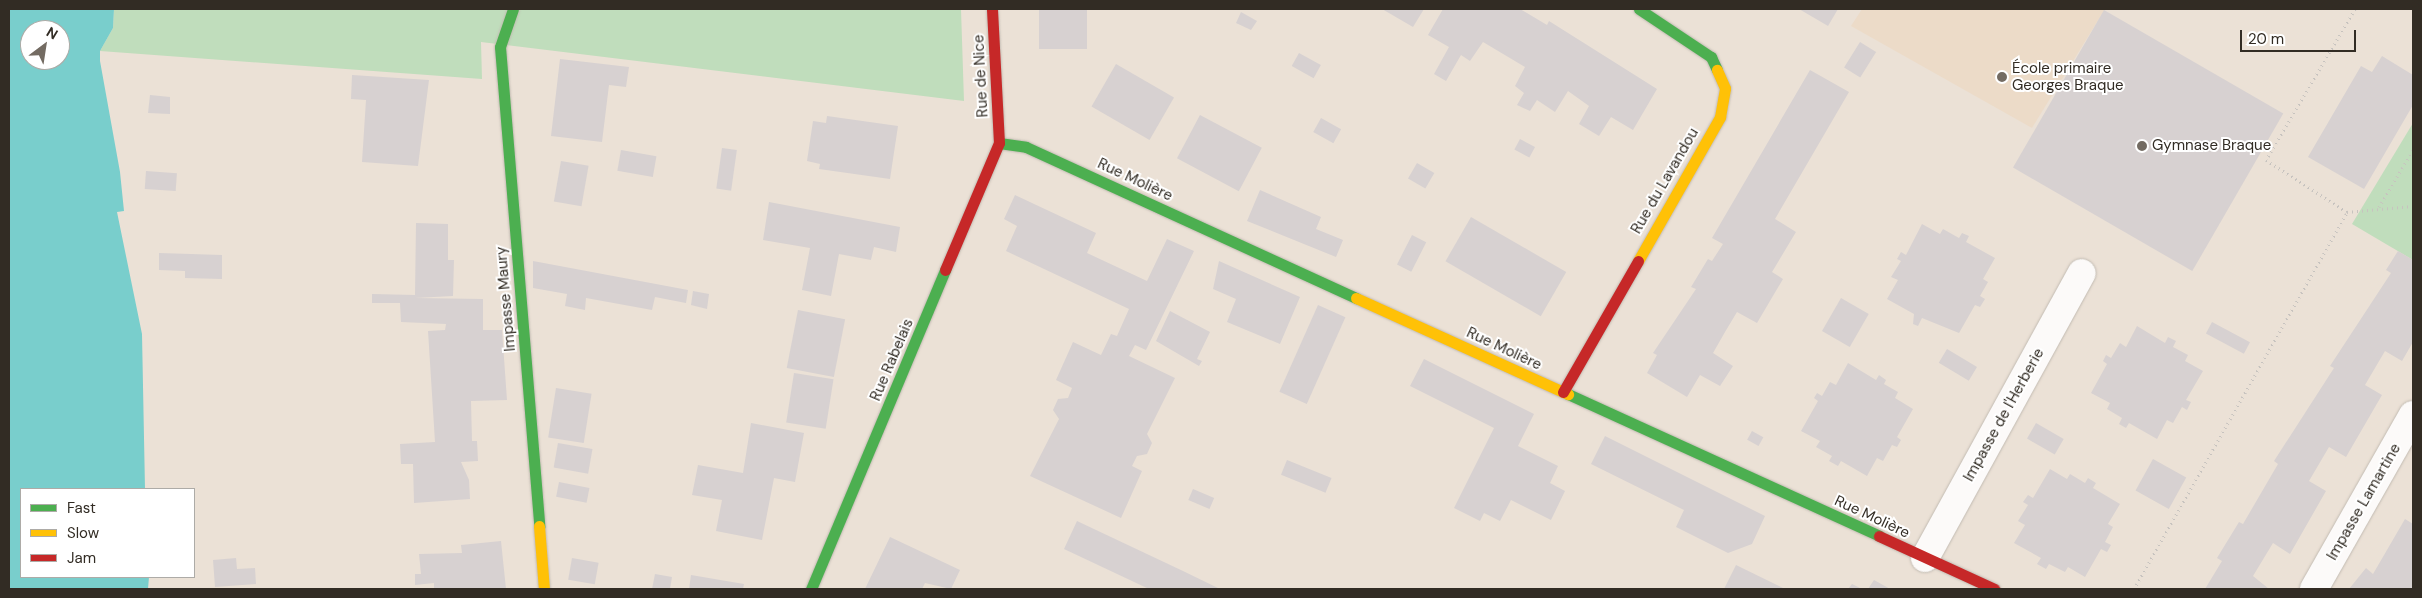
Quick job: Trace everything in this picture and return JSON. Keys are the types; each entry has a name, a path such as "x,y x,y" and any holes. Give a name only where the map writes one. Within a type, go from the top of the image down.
{"street":[{"name":"Impasse Maury","path":"513,9 500,47 544,589"},
{"name":"Rue de Nice","path":"992,9 999,142"},
{"name":"Rue du Lavandou","path":"1563,392 1720,117 1725,88 1711,57 1639,9"},
{"name":"Rue Molière","path":"999,142 1026,147 1994,589"},
{"name":"Rue Rabelais","path":"811,589 999,142"},
{"name":"Impasse de l'Herberie","path":"1925,558 2082,272"},
{"name":"Impasse Lamartine","path":"2314,589 2413,416"}],"path":[{"path":"2355,9 2266,160 2348,212 2379,207 2413,206"},
{"path":"2379,207 2413,150"},
{"path":"2134,589 2348,212"}],"shaded area":[{"name":"École primaire Georges Braque","path":"1862,9 2105,9 2032,128 1851,26"}],"green space":[{"path":"114,9 961,9 964,101 481,42 482,79 100,51 113,28"},
{"path":"2413,123 2413,260 2352,224"}],"water":[{"path":"9,9 114,9 113,28 100,51 100,61 120,172 124,211 117,212 142,334 145,488 20,488 20,578 149,578 148,589 9,589"}],"building":[{"path":"1039,9 1087,9 1087,49 1039,49"},
{"path":"1382,9 1424,9 1413,27"},
{"path":"1443,9 1520,9 1547,25 1549,21 1657,89 1633,130 1611,117 1599,136 1579,124 1589,106 1568,91 1555,112 1537,100 1530,111 1517,105 1524,93 1515,86 1525,67 1483,42 1470,61 1461,55 1446,81 1434,74 1449,47 1428,35"},
{"path":"1799,9 1838,9 1828,26"},
{"name":"Gymnase Braque","path":"2104,10 2283,114 2192,271 2013,168"},
{"path":"1241,12 1257,21 1251,30 1236,23"},
{"path":"1860,42 1876,52 1860,78 1844,67"},
{"path":"1299,53 1321,65 1314,78 1292,66"},
{"path":"2382,56 2413,75 2413,105 2364,189 2308,157 2361,66 2372,72"},
{"path":"560,59 629,67 626,87 609,85 602,142 551,136"},
{"path":"1116,64 1174,98 1150,140 1092,106"},
{"path":"1810,70 1849,92 1775,219 1796,232 1772,272 1783,279 1757,323 1737,312 1725,332 1713,353 1733,366 1720,386 1700,375 1687,397 1647,373 1657,355 1653,353 1696,289 1691,287 1708,259 1712,261 1723,244 1712,238"},
{"path":"352,75 429,80 418,166 362,162 366,100 351,99"},
{"path":"150,95 170,97 170,114 148,113"},
{"path":"1200,115 1262,148 1239,191 1177,158"},
{"path":"827,116 898,126 890,179 819,169 820,164 807,161 813,121 826,123"},
{"path":"1321,118 1341,129 1333,143 1313,132"},
{"path":"1520,139 1535,147 1529,158 1514,150"},
{"path":"722,148 737,150 731,191 716,189"},
{"path":"621,150 656,156 653,177 617,171"},
{"path":"561,161 589,166 581,206 554,201"},
{"path":"1417,163 1434,173 1425,189 1408,179"},
{"path":"146,171 177,173 176,191 145,189"},
{"path":"1260,190 1321,217 1316,229 1343,240 1336,257 1247,221"},
{"path":"1015,195 1096,233 1087,253 1147,281 1167,239 1194,251 1146,350 1135,345 1129,356 1175,378 1147,434 1152,443 1147,454 1137,456 1132,466 1142,471 1121,518 1030,476 1059,419 1053,410 1058,399 1068,398 1072,388 1056,380 1073,342 1101,355 1111,334 1117,336 1129,309 1006,251 1017,226 1004,219"},
{"path":"769,202 900,227 896,252 874,247 871,260 839,254 831,296 802,290 810,248 763,240"},
{"path":"1471,217 1566,272 1541,316 1446,261"},
{"path":"416,223 448,224 448,260 454,260 453,296 415,298 483,299 483,330 502,330 507,400 471,401 472,441 477,441 478,461 461,462 469,480 470,499 414,503 413,464 401,464 400,444 435,442 428,331 445,330 446,324 401,322 400,303 372,303 372,294 415,295"},
{"path":"1922,224 1940,234 1943,229 1959,238 1962,233 1969,236 1966,242 1995,258 1983,279 1988,282 1980,296 1985,299 1980,307 1975,305 1959,333 1922,318 1918,326 1913,324 1914,314 1887,299 1898,280 1891,277 1901,261 1897,259 1901,252 1906,255"},
{"path":"1412,235 1426,242 1411,272 1397,264"},
{"path":"2398,251 2413,260 2413,342 2402,361 2385,351 2365,385 2382,395 2346,457 2329,447 2309,481 2326,491 2290,554 2273,543 2253,576 2269,589 2205,589 2222,561 2217,558 2239,522 2243,524 2278,464 2274,461 2334,368 2330,366 2391,273 2386,270"},
{"path":"159,253 222,255 222,279 185,278 185,271 159,270"},
{"path":"533,261 688,290 686,303 655,297 652,310 586,298 585,310 565,306 567,294 533,288"},
{"path":"1219,261 1300,297 1280,344 1227,322 1236,299 1213,289"},
{"path":"693,291 709,294 707,309 691,305"},
{"path":"1841,298 1869,314 1850,347 1822,331"},
{"path":"1318,305 1345,317 1307,404 1279,392"},
{"path":"798,310 845,319 834,377 787,368"},
{"path":"1170,311 1210,332 1197,359 1202,361 1199,366 1156,341"},
{"path":"2212,322 2250,342 2244,354 2206,333"},
{"path":"2137,326 2165,343 2168,337 2176,341 2173,347 2188,355 2185,361 2203,371 2186,400 2191,402 2187,410 2182,407 2173,423 2167,420 2157,439 2129,423 2126,428 2119,424 2122,418 2107,409 2110,403 2091,393 2107,364 2103,361 2106,355 2111,358 2120,343 2126,347"},
{"path":"1947,349 1977,367 1969,381 1939,363"},
{"path":"1424,359 1534,414 1518,446 1558,466 1550,483 1565,491 1551,520 1511,500 1500,521 1484,513 1480,521 1454,508 1494,428 1410,386"},
{"path":"1848,363 1876,380 1879,375 1886,380 1884,384 1898,392 1895,398 1913,409 1897,437 1901,440 1897,447 1892,445 1883,461 1877,458 1867,476 1841,461 1838,466 1829,461 1832,456 1816,447 1820,441 1801,431 1818,401 1814,398 1817,393 1822,396 1830,382 1836,385"},
{"path":"794,373 834,379 826,429 786,422"},
{"path":"556,388 592,394 584,443 548,437"},
{"path":"751,423 804,433 795,482 774,478 762,540 716,531 722,500 692,495 698,465 743,473"},
{"path":"2036,423 2064,439 2055,455 2027,439"},
{"path":"1752,431 1763,437 1759,446 1747,440"},
{"path":"1605,436 1765,516 1752,544 1728,553 1676,527 1684,510 1591,464"},
{"path":"558,443 592,449 588,474 554,468"},
{"path":"2153,459 2186,477 2169,509 2136,490"},
{"path":"1287,460 1332,478 1326,493 1281,475"},
{"path":"2050,469 2067,479 2070,474 2085,483 2088,478 2096,483 2093,488 2120,504 2108,524 2113,527 2105,542 2111,545 2107,552 2101,549 2085,577 2068,567 2065,572 2049,564 2046,569 2037,564 2041,558 2014,543 2025,525 2018,521 2028,505 2023,502 2028,495 2033,498"},
{"path":"559,482 589,488 587,503 556,497"},
{"path":"1193,489 1214,498 1209,509 1188,500"},
{"path":"2405,519 2413,524 2413,589 2349,589 2366,568 2373,574"},
{"path":"1077,521 1220,589 1149,589 1064,549"},
{"path":"890,537 960,570 951,589 925,583 922,589 865,589"},
{"path":"501,541 506,589 434,589 434,583 415,585 415,574 421,574 419,554 462,553 461,545"},
{"path":"236,558 237,569 255,568 256,584 215,587 213,560"},
{"path":"572,558 599,563 595,584 568,580"},
{"path":"1736,565 1785,589 1724,589"},
{"path":"655,574 672,577 670,589 652,589"},
{"path":"691,575 744,584 743,589 689,589"},
{"path":"1874,580 1883,585 1890,589 1868,589"},
{"path":"1852,584 1862,589 1848,589"}],"traffic: fast":[{"path":"513,9 500,47 539,526"},
{"path":"1639,9 1711,57 1717,70"},
{"path":"999,143 1026,147 1356,298"},
{"path":"811,589 945,270"},
{"path":"1568,394 1879,536"}],"traffic: slow":[{"path":"1638,261 1720,117 1725,88 1717,70"},
{"path":"1356,298 1568,394"},
{"path":"539,526 544,589"}],"traffic: jam":[{"path":"945,270 999,143 992,9"},
{"path":"1563,392 1638,261"},
{"path":"1879,536 1994,589"}],"place":[{"name":"École primaire Georges Braque","path":"2002,77"},
{"name":"Gymnase Braque","path":"2142,146"}]}
